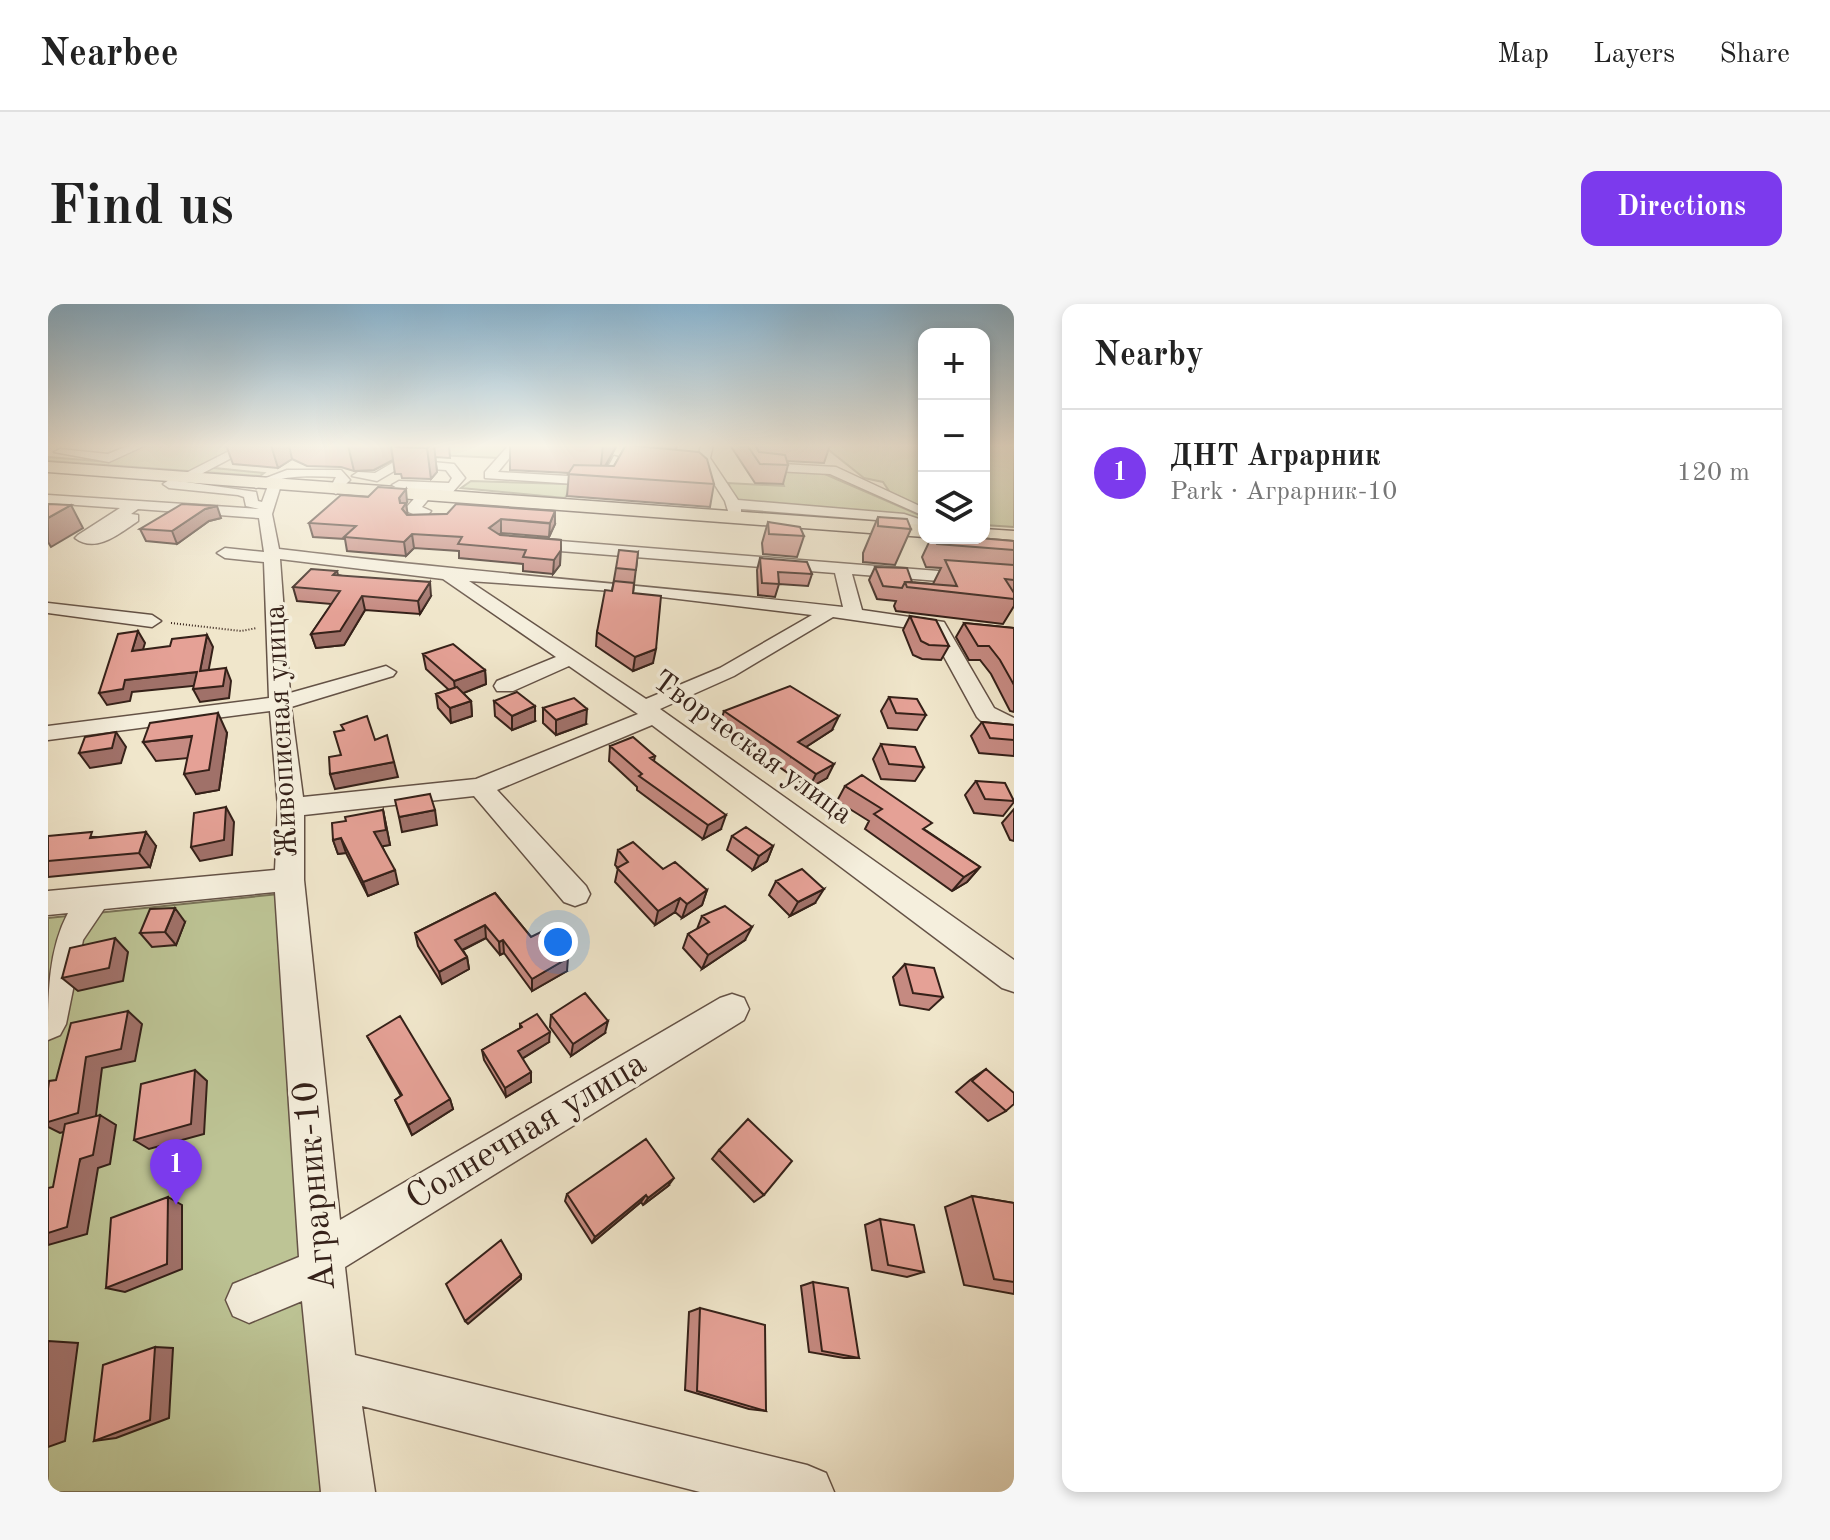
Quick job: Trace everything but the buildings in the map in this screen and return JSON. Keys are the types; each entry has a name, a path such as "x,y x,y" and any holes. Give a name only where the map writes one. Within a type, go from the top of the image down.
{"main road":[{"path":"514,500 745,530 918,530"},
{"path":"990,535 1014,537"}],"street":[{"path":"69,500 266,515"},
{"path":"251,500 266,515"},
{"path":"266,515 267,500"},
{"path":"414,522 424,511 411,510 420,500"},
{"path":"731,500 745,530"},
{"path":"897,500 918,510"},
{"path":"117,517 135,505"},
{"path":"164,525 186,509"},
{"path":"220,527 266,515"},
{"name":"Живописная улица","path":"48,903 289,880 291,807 280,703 272,556 266,515"},
{"path":"501,541 745,530 842,567 1014,582"},
{"path":"225,553 448,575 612,586 829,612 889,612 937,626 968,629"},
{"path":"842,567 854,614"},
{"name":"Творческая улица","path":"448,575 649,712 1014,978"},
{"path":"48,608 152,621"},
{"path":"291,807 480,787 649,712 727,672 829,612"},
{"path":"937,626 985,712 991,718 1014,725"},
{"path":"505,686 571,658"},
{"path":"48,733 280,703 386,672"},
{"path":"480,787 575,894"},
{"name":"Аграрник-10","path":"289,880 332,1374 348,1492"},
{"path":"48,1024 68,937 95,898"},
{"name":"Солнечная улица","path":"249,1300 323,1263 732,1009"},
{"path":"332,1374 807,1492"}],"path":[{"path":"152,621 241,631 275,623"}],"green space":[{"path":"735,500 886,500 918,514 918,521 833,508 737,504"},
{"path":"990,500 1014,500 1014,527 990,525"},
{"path":"279,894 328,1492 48,1492 48,918"}],"place":[{"name":"ДНТ Аграрник","path":"176,1205"}]}
